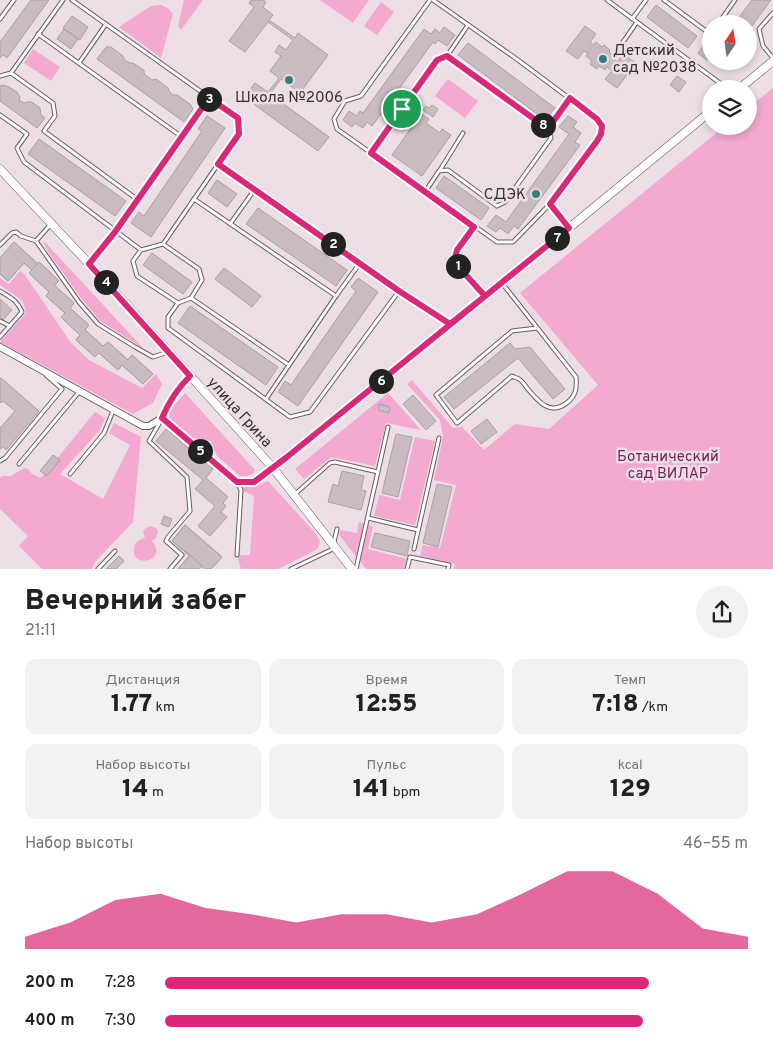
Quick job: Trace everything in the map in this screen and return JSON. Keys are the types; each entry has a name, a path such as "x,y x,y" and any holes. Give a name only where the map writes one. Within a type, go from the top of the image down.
{"street":[{"path":"749,80 773,59"},
{"path":"162,418 237,482 254,482 502,283 702,118"},
{"name":"улица Грина","path":"0,169 89,264 273,468 352,569"},
{"path":"0,347 143,426 149,426 162,418 169,401 190,376"}],"lane":[{"path":"0,19 14,0"},
{"path":"0,76 10,73 63,0"},
{"path":"72,0 238,118 239,134 163,244 141,250 133,261 137,276 178,303"},
{"path":"432,0 570,98 597,119 602,126 601,134 597,141 550,204 513,242 496,242 337,129 334,119 345,101 360,96 432,0"},
{"path":"607,0 716,80"},
{"path":"632,19 646,0"},
{"path":"664,0 702,28"},
{"path":"724,15 735,0"},
{"path":"773,12 759,29 763,46 773,59"},
{"path":"622,42 637,22"},
{"path":"79,63 106,24"},
{"path":"371,153 437,60 447,56 468,25"},
{"path":"38,34 182,137"},
{"path":"439,171 448,170 497,206 506,202 550,138 548,129 447,56"},
{"path":"10,73 53,103 55,116 44,131 138,200"},
{"path":"89,264 115,232 209,98"},
{"path":"548,129 570,98"},
{"path":"0,115 27,134 17,148 24,162 141,250"},
{"path":"425,192 463,133"},
{"path":"218,164 399,291 450,324"},
{"path":"230,224 255,189"},
{"path":"194,199 336,296"},
{"path":"550,204 569,228"},
{"path":"36,241 51,224"},
{"path":"474,227 457,250 454,262 485,296"},
{"path":"0,246 12,233 16,232 21,236 36,241 79,302 98,324 153,357 168,352"},
{"path":"163,244 199,269 202,280 192,298 178,303 168,318 168,328 290,417 310,412 399,291"},
{"path":"266,399 360,263"},
{"path":"502,283 576,377 577,387 575,394 567,403 555,409 546,407 538,402 519,379 512,376 456,423 436,395 512,331 537,328"},
{"path":"0,291 19,304 22,312 0,337"},
{"path":"192,298 289,365"},
{"path":"0,321 10,326"},
{"path":"0,461 5,458 62,389 38,368"},
{"path":"18,464 80,392"},
{"path":"70,474 104,433 114,410"},
{"path":"162,418 149,441 187,477 190,503 190,511 166,541 182,555 170,569"},
{"path":"356,569 388,427"},
{"path":"414,549 439,438"},
{"path":"294,495 330,463 335,462 378,472"},
{"path":"236,555 241,490 237,482"},
{"path":"368,518 418,530"},
{"path":"291,569 334,547 337,529"},
{"path":"98,569 114,551"},
{"path":"407,569 410,557 449,565 448,569"}],"green space":[{"path":"184,0 203,0 181,30 178,26"},
{"path":"320,0 369,0 353,23"},
{"path":"381,2 394,12 377,35 364,26"},
{"path":"161,5 168,8 173,14 161,58 119,27 151,6"},
{"path":"33,49 60,67 51,81 24,63"},
{"path":"448,79 478,101 465,118 435,96"},
{"name":"Ботанический сад ВИЛАР","path":"773,88 773,569 454,569 455,564 420,556 423,545 440,548 456,485 434,480 443,437 440,420 407,384 412,380 453,428 462,427 484,450 515,424 549,429 598,385 520,293 714,135 757,135 757,101"},
{"path":"43,240 144,349 100,321 48,252"},
{"path":"20,271 25,275 71,343 89,360 142,388 156,374 162,384 153,403 133,414 0,342 26,313 23,301 0,285 0,278 9,284"},
{"path":"185,393 255,470 253,474 240,476 217,456 211,441 192,438 169,420 169,411"},
{"path":"388,393 421,430 386,423 375,466 331,457 304,479 295,469"},
{"path":"95,412 105,418 100,430 60,474 103,499 130,445 109,433 114,423 141,437 133,522 95,562 92,569 42,569 19,546 28,536 0,509 0,478 2,476 11,476 24,468 41,478"},
{"path":"415,437 435,441 415,525 374,516 379,495 400,500"},
{"path":"268,481 316,534 320,541 319,546 316,550 278,569 241,569 237,555 250,555 254,496 241,490 243,486 253,486"},
{"path":"359,522 373,526 368,549 407,559 404,569 366,569 339,535 340,530 357,533"},
{"path":"150,526 156,528 158,532 156,538 152,541 156,548 156,554 153,558 142,561 134,555 134,548 138,541 145,538 143,531"}],"building":[{"path":"31,0 49,0 7,58 3,55 0,58 0,42"},
{"path":"251,0 263,0 266,2 263,7 273,15 269,20 295,38 298,33 328,55 300,93 281,79 270,94 329,137 318,151 244,97 255,83 268,92 279,78 270,71 281,56 275,52 279,45 286,50 293,40 268,22 245,52 229,41 254,7 249,3"},
{"path":"752,0 771,0 758,18 758,15 741,15"},
{"path":"656,5 697,36 688,48 647,17"},
{"path":"72,16 88,27 80,40 63,28"},
{"path":"585,26 596,34 590,42 594,45 596,42 602,47 604,45 610,50 609,52 614,56 612,58 617,62 623,54 636,63 617,88 605,79 612,71 607,67 605,70 599,66 597,69 590,64 592,61 586,56 588,53 584,51 578,59 566,51"},
{"path":"444,27 455,35 447,46 438,40 435,44 433,42 372,126 367,122 363,128 355,123 352,127 343,120 349,111 357,116 360,111 363,113 424,29 431,34 435,29 440,33"},
{"path":"64,29 78,39 71,49 57,39"},
{"path":"468,43 555,108 545,120 458,55"},
{"path":"106,47 111,47 123,56 126,61 144,70 144,74 152,80 156,79 168,88 173,95 177,95 190,104 193,109 184,122 97,59"},
{"path":"702,48 702,56 698,53"},
{"path":"677,76 686,82 679,92 670,85"},
{"path":"3,85 17,92 20,97 19,100 24,103 32,102 40,108 41,115 45,118 37,128 0,101 0,86"},
{"path":"432,105 438,109 433,117 423,110 426,106 429,108"},
{"path":"421,114 429,119 426,123 440,133 442,129 451,135 422,176 392,155"},
{"path":"207,116 225,128 151,237 131,223 139,212 144,216 202,131 198,129"},
{"path":"568,116 577,122 573,127 581,133 575,142 580,145 518,229 514,226 508,234 500,228 496,232 487,226 496,215 506,222 569,134 559,127"},
{"path":"39,139 126,201 115,216 28,154"},
{"path":"444,176 489,208 481,220 436,188"},
{"path":"217,180 237,194 227,207 208,193"},
{"path":"258,208 347,270 336,286 246,224"},
{"path":"14,242 38,264 32,270 24,263 8,281 0,274 0,258"},
{"path":"14,242 59,281 54,285 74,303 70,308 89,325 85,330 103,346 108,342 128,360 132,355 153,374 143,384 122,365 118,370 99,353 95,357 76,340 80,335 61,317 65,313 46,296 49,292 29,273 32,270 24,263 8,281 0,274 0,258"},
{"path":"152,253 192,282 183,294 143,265"},
{"path":"39,262 59,281 54,285 74,303 70,308 89,325 85,330 103,346 108,342 128,360 132,355 153,374 143,384 122,365 118,370 99,353 95,357 76,340 80,335 61,317 65,313 46,296 49,292 29,273"},
{"path":"224,268 261,296 252,307 215,279"},
{"path":"358,278 378,292 298,406 278,392 285,381 291,385 356,291 351,287"},
{"path":"0,299 12,310 3,320 0,317"},
{"path":"190,306 278,367 266,385 178,323"},
{"path":"510,343 515,349 530,347 565,389 553,399 518,358 454,409 444,397"},
{"path":"1,378 39,411 6,450 3,447 0,449 0,428 15,411 3,401 0,402"},
{"path":"413,395 436,421 426,430 403,404"},
{"path":"379,404 390,407 389,413 378,410"},
{"path":"487,419 497,432 481,444 471,431"},
{"path":"166,429 213,469 206,478 228,497 223,503 226,506 221,512 227,517 210,536 198,526 215,506 195,489 203,480 156,441"},
{"path":"396,434 412,437 398,497 382,493"},
{"path":"53,455 60,460 47,476 40,471"},
{"path":"342,471 364,476 361,490 366,491 361,510 328,502 333,484 338,486"},
{"path":"437,484 452,487 438,547 423,543"},
{"path":"164,516 172,519 169,527 161,524"},
{"path":"185,525 222,557 211,569 205,569 172,541"},
{"path":"185,525 222,557 211,569 205,569 202,566 199,569 178,569 190,555 172,541"},
{"path":"375,533 410,541 407,556 371,547"},
{"path":"190,555 202,566 199,569 178,569"},
{"path":"119,556 124,561 116,569 106,569"}],"place":[{"name":"Детский сад №2038","path":"603,59"},
{"name":"Школа №2006","path":"289,80"},
{"name":"СДЭК","path":"536,194"}],"route":[{"path":"447,56 548,129 570,98 597,119 602,126 601,134 597,141 550,204 569,228 263,476 254,482 237,482 162,418 169,401 190,376 89,264 115,232 209,98 238,118 239,134 218,164 399,291 450,324 485,296 454,262 457,250 474,227 371,153 402,109 437,60 447,56"}]}
